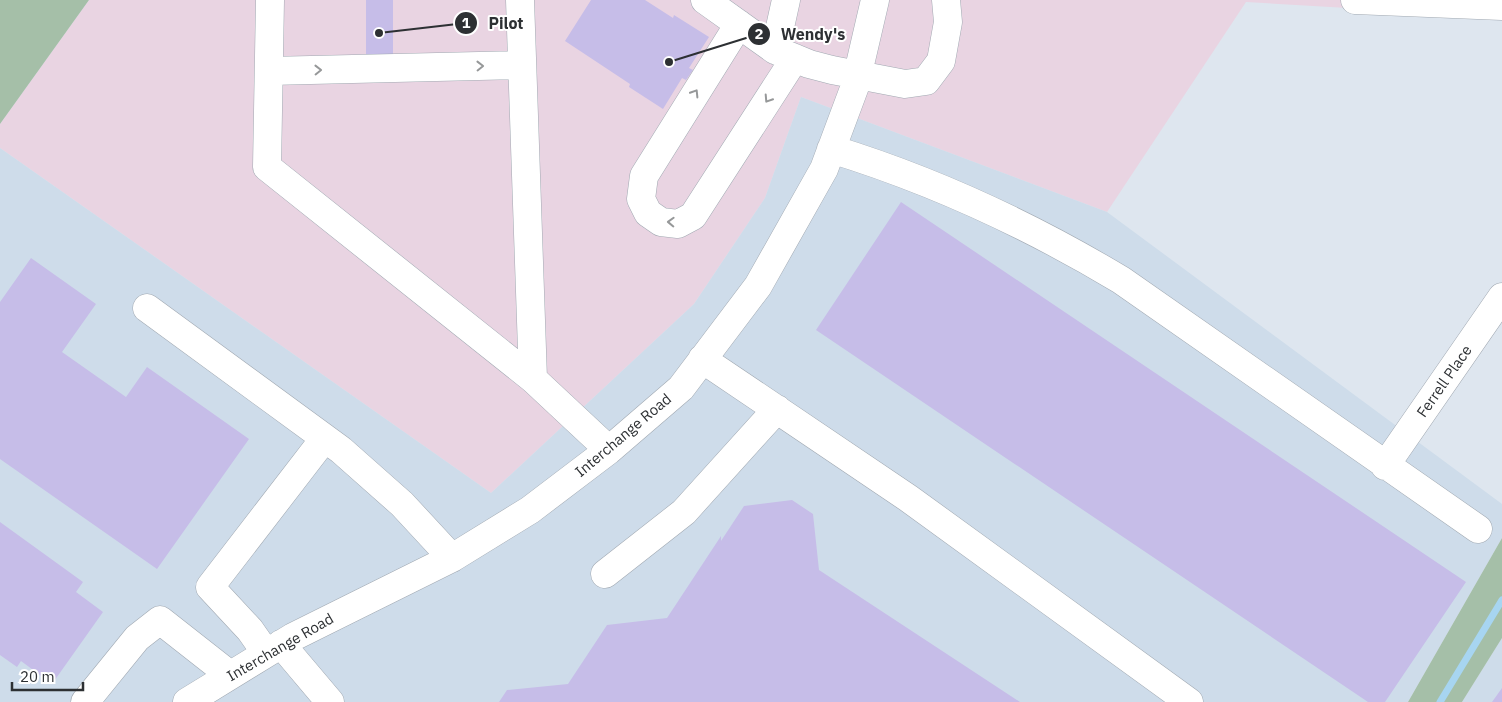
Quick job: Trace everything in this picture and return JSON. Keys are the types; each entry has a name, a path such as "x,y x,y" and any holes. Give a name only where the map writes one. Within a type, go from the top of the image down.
{"street":[{"path":"270,0 267,167 533,379 609,450"},
{"path":"520,0 533,379"},
{"path":"704,0 785,54 809,64 905,84 926,81 941,61 948,22 946,0"},
{"path":"739,24 644,176 641,199 648,213 661,222 678,224 693,216 785,54 786,0"},
{"name":"Interchange Road","path":"188,702 273,648 452,558 530,510 609,450 680,388 758,286 824,169 858,74 875,0"},
{"path":"1367,0 1502,6"},
{"path":"269,71 522,65"},
{"path":"832,149 886,166 1063,245 1121,280 1385,466 1478,529"},
{"name":"Ferrell Place","path":"1385,466 1502,297"},
{"path":"147,308 324,438 402,504 452,558"},
{"path":"702,359 908,498 1189,702"},
{"path":"605,574 684,512 777,409"},
{"path":"324,438 210,587 250,630 273,648 330,702"},
{"path":"85,702 137,638 160,620 230,675"}],"shaded area":[{"path":"89,0 1502,0 1502,17 1246,2 1107,212 801,97 765,198 694,304 491,493 0,148 0,124"},
{"path":"801,97 1107,212 1502,504 1502,538 1408,702 0,702 0,148 491,493 694,304 765,198"},
{"path":"1502,638 1502,702 1462,702"}],"green space":[{"path":"0,0 89,0 0,124"},
{"path":"1502,538 1502,638 1462,702 1408,702"}],"building":[{"path":"366,0 393,0 393,66 366,66"},
{"path":"591,0 645,0 673,18 674,15 709,37 689,68 693,70 686,80 682,78 663,109 629,87 630,84 565,41"},
{"path":"901,202 1466,582 1385,702 1368,702 816,330"},
{"path":"31,258 96,304 62,352 126,397 147,367 249,439 157,569 0,459 0,302"},
{"path":"792,500 813,514 819,570 1020,702 499,702 507,690 568,684 607,625 667,618 721,536 721,541 744,506"},
{"path":"0,522 83,582 76,592 103,612 52,684 21,661 17,667 0,655"},
{"path":"1502,688 1502,702 1492,702"}],"waterway":[{"path":"1440,702 1502,600"}],"place":[{"name":"Pilot","path":"379,33"},
{"name":"Wendy's","path":"669,62"}]}
